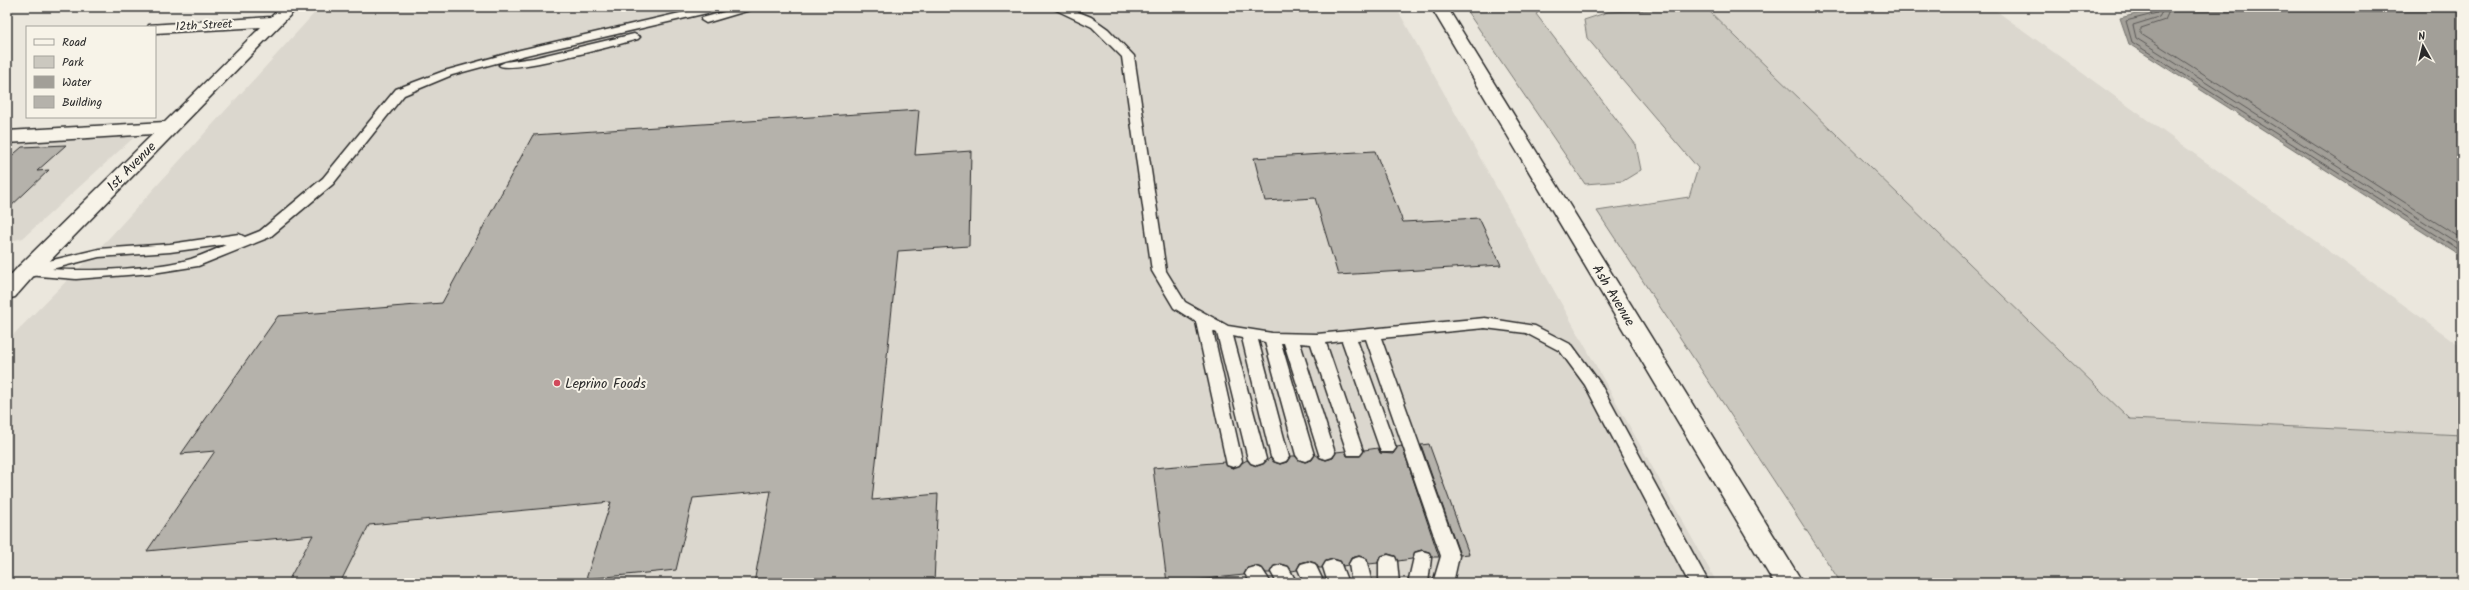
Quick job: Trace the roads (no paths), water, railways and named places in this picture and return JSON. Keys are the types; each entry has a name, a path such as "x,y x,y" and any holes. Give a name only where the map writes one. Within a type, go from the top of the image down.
{"street":[{"name":"1st Avenue","path":"7,292 17,271 171,127 290,7"},
{"name":"Ash Avenue","path":"1439,7 1790,583"},
{"name":"12th Street","path":"156,28 277,21"},
{"path":"7,137 171,127"}],"lane":[{"path":"17,271 76,275 153,269 193,263 265,234 328,181 400,92 448,73 524,52 720,7"},
{"path":"448,73 532,61 755,7"},
{"path":"1055,7 1074,12 1106,31 1128,56 1159,271 1179,305 1203,320 1224,330 1248,336 1291,340 1317,339 1372,335 1485,323 1530,329 1566,348 1592,383 1699,583"},
{"path":"17,271 99,253 170,248 265,234"},
{"path":"1203,320 1233,461"},
{"path":"1224,330 1257,459"},
{"path":"1372,335 1450,556 1443,583"},
{"path":"1248,336 1280,457"},
{"path":"1348,337 1387,448"},
{"path":"1272,338 1305,455"},
{"path":"1317,339 1354,450"},
{"path":"1291,340 1326,453"},
{"path":"1418,583 1422,558"},
{"path":"1388,562 1389,583"},
{"path":"1359,564 1362,583"}],"water":[{"path":"2177,7 2462,7 2462,257 2129,44 2120,18 2156,9"}],"place":[{"name":"Leprino Foods","path":"557,383"}]}
